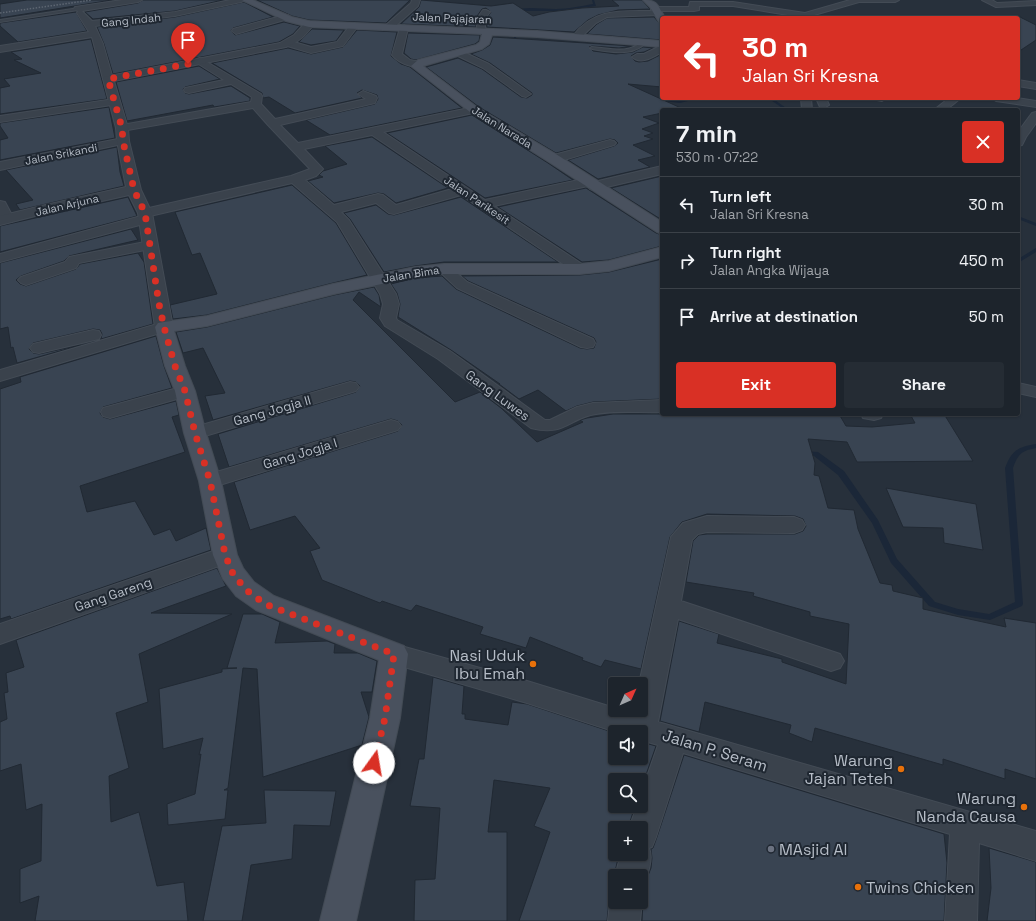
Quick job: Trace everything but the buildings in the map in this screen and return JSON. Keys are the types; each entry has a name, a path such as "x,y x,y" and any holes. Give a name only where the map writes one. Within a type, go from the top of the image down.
{"main road":[{"name":"Jalan Pajajaran","path":"246,0 285,17 309,24 538,34 660,44"},
{"path":"647,0 658,14"},
{"path":"418,64 459,53 484,44 485,32"},
{"name":"Jalan Narada","path":"418,64 416,66 418,68 474,110 554,159 660,228"},
{"name":"Jalan Bima","path":"164,323 240,313 379,279 444,269 580,269 609,266 660,253"},
{"path":"164,323 175,366 185,391 195,433 210,481 225,554 232,572 245,589 265,604 394,654 385,718 338,921"}],"street":[{"path":"138,0 80,11 91,24 95,34 114,102 134,190 145,216 159,304 164,323"},
{"name":"Gang Indah","path":"91,24 175,14 241,0"},
{"path":"388,28 415,4 416,0"},
{"path":"802,16 859,0 895,0"},
{"path":"859,0 881,5"},
{"path":"986,0 996,5 1036,2"},
{"path":"576,37 585,28 603,16 622,13 658,14 694,9 696,8 693,4 733,4 805,15"},
{"path":"485,32 480,20 486,12"},
{"path":"236,31 285,17"},
{"path":"108,79 200,62 287,43 300,37 309,24"},
{"path":"287,43 311,50 340,44 354,26"},
{"path":"404,28 397,55 407,62 418,64"},
{"path":"0,49 95,34"},
{"path":"637,57 646,57 660,49"},
{"path":"459,53 486,66 511,85 526,94"},
{"path":"0,258 145,216 294,179 312,173 317,169 272,124 256,104 257,96 200,62"},
{"path":"189,90 232,81"},
{"path":"1020,83 1036,86"},
{"path":"272,124 371,101 372,98 363,94"},
{"path":"942,108 953,100"},
{"path":"1009,100 1036,104"},
{"path":"0,119 114,102"},
{"name":"Jalan Srikandi","path":"0,166 122,135 256,104"},
{"path":"296,147 474,110"},
{"path":"1020,138 1035,119"},
{"name":"Jalan Parikesit","path":"374,131 580,269"},
{"path":"554,159 610,143"},
{"path":"484,204 660,170"},
{"path":"294,179 300,182 342,220 379,279"},
{"name":"Jalan Arjuna","path":"4,220 41,210 134,190"},
{"path":"331,210 378,198 394,210 464,190"},
{"path":"0,205 4,220"},
{"path":"0,258 10,258 16,260 31,284 71,265 74,260 150,245"},
{"path":"444,269 462,285 587,343"},
{"name":"Gang Luwes","path":"379,279 388,294 391,304 388,318 391,323 444,355 538,424 545,427 553,426 585,411 596,408 658,407"},
{"path":"39,348 164,323"},
{"path":"0,376 164,323"},
{"name":"Gang Jogja II","path":"195,433 350,387"},
{"path":"1020,388 1036,392"},
{"path":"110,412 185,391"},
{"name":"Gang Jogja I","path":"210,481 391,426"},
{"path":"644,725 682,537 691,528 707,524 794,525"},
{"name":"Gang Gareng","path":"0,634 225,554"},
{"path":"668,606 831,661"},
{"name":"Jalan P. Seram","path":"394,654 527,692 630,725"},
{"name":"Jalan P. Seram","path":"648,730 1036,846"},
{"path":"646,821 674,738"},
{"path":"961,921 965,824"},
{"path":"624,921 625,909"}],"lane":[{"path":"0,21 80,11"},
{"path":"592,48 629,50 637,49 644,42"}],"waterway":[{"path":"513,11 576,8 595,5 593,0"},
{"path":"510,19 518,47"},
{"path":"657,100 680,102 689,100"},
{"path":"773,100 784,108"},
{"path":"1020,218 1036,225"},
{"path":"1020,260 1036,250"},
{"path":"803,453 816,454 841,473 875,522 894,561 932,604 958,612 990,617 1019,604 1009,468 1015,454 1025,448 1036,446"}],"railway":[{"path":"0,13 92,0"}],"place":[{"name":"Nasi Uduk Ibu Emah","path":"533,664"},
{"name":"Warung Jajan Teteh","path":"901,769"},
{"name":"Warung Nanda Causa","path":"1024,807"},
{"name":"MAsjid Al","path":"771,849"},
{"name":"Twins Chicken","path":"858,887"}],"route":[{"path":"188,64 108,79 122,128 123,141 134,190 145,213 164,327 175,366 185,391 195,433 210,481 225,554 232,572 245,589 265,604 394,654 385,718 374,763"}]}
